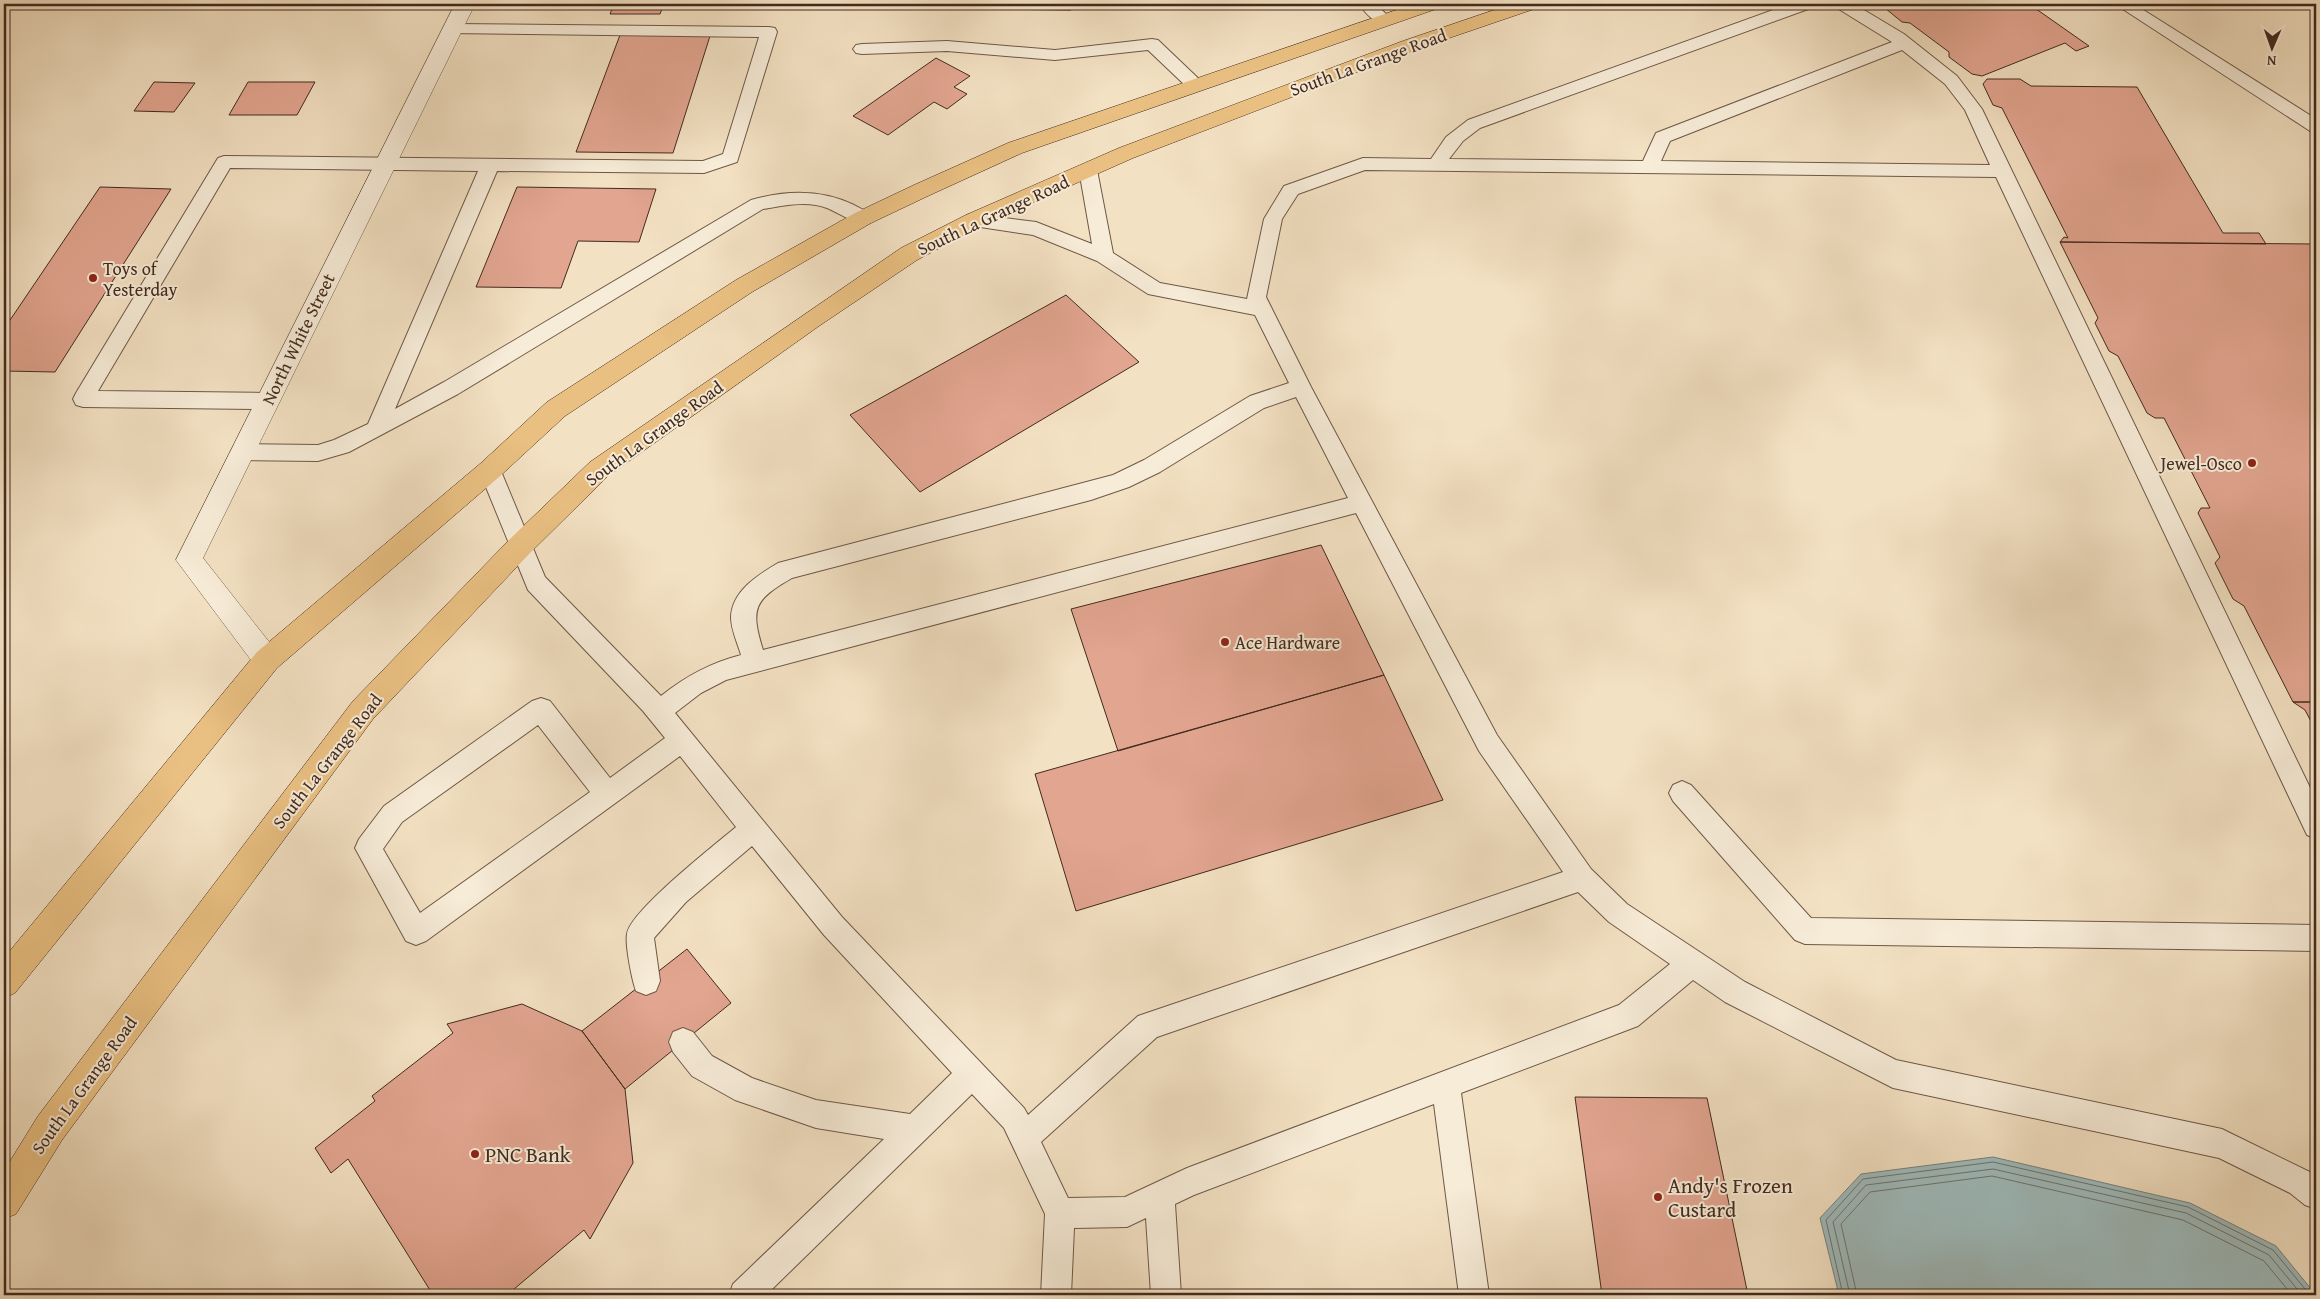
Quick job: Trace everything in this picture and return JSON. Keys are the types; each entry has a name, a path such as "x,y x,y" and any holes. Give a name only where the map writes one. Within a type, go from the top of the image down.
{"main road":[{"name":"South La Grange Road","path":"4,982 267,660 490,470 556,409 744,286 863,218 1015,148 1432,4"},
{"name":"South La Grange Road","path":"4,1202 50,1128 363,710 521,545 599,469 811,320 909,254 974,220 1126,153 1392,52 1530,4"}],"street":[{"name":"North White Street","path":"267,660 188,560 465,4"}],"lane":[{"path":"1367,4 1384,20"},
{"path":"1437,165 1447,146 1456,136 1474,124 1805,4"},
{"path":"1844,4 1904,43 1951,80 1973,109 2316,827"},
{"path":"2123,4 2316,127"},
{"path":"267,401 83,399 224,162 704,167 731,158 769,32 452,29"},
{"path":"1650,167 1662,137 1904,43"},
{"path":"862,50 947,46 1055,55 1152,44 1195,85"},
{"path":"2003,171 1363,164 1291,190 1273,219 1256,297 1361,503 1488,743 1582,878 1618,913 1735,992 1893,1074 2222,1144 2301,1182 2316,1194"},
{"path":"376,429 490,165"},
{"path":"1088,170 1104,256"},
{"path":"242,452 318,453 341,446 451,388 758,204 788,199 811,199 830,202 863,218"},
{"path":"974,220 1036,229 1104,256 1155,289 1262,309"},
{"path":"755,662 743,617 750,598 762,583 786,570 1091,491 1121,481 1152,466 1257,402 1301,387"},
{"path":"490,470 536,583 659,712 833,926 1014,1118 1060,1213 1056,1295"},
{"path":"659,712 699,682 721,671 1361,503"},
{"path":"606,794 541,709 393,814 368,848 416,932 682,740"},
{"path":"1682,793 1805,931 2316,938"},
{"path":"646,981 640,934 677,893 754,828"},
{"path":"1024,1138 1148,1026 1582,878"},
{"path":"1060,1213 1128,1212 1187,1183 1628,1016 1692,963"},
{"path":"683,1042 702,1066 745,1090 816,1114 916,1129"},
{"path":"744,1295 972,1074"},
{"path":"1446,1085 1474,1295"},
{"path":"1160,1197 1166,1295"}],"water":[{"path":"1993,1157 2190,1203 2276,1246 2316,1295 1839,1295 1820,1218 1861,1174"}],"building":[{"path":"614,4 664,4 660,14 610,14"},
{"path":"881,4 1071,4 1071,10 880,8"},
{"path":"1880,4 2029,4 2089,46 2076,51 2065,43 1982,76 1972,74 1949,57 1949,52 1910,23 1902,22"},
{"path":"620,35 710,36 673,153 576,152"},
{"path":"936,58 970,76 954,87 967,94 947,109 934,102 888,135 853,116"},
{"path":"1987,79 2020,79 2031,86 2137,87 2223,233 2259,233 2266,244 2060,242 2064,237 2068,238 2002,108 1993,105 1983,84"},
{"path":"154,82 195,83 174,112 134,111"},
{"path":"248,82 315,82 297,115 229,115"},
{"path":"100,187 171,189 55,372 4,371 4,329"},
{"path":"517,187 656,189 639,242 578,241 561,288 476,287"},
{"name":"Jewel-Osco","path":"2060,242 2316,244 2316,702 2293,702 2244,606 2233,599 2215,563 2220,557 2198,513 2201,508 2210,508 2164,418 2155,418 2147,413 2118,356 2109,351 2095,323 2098,318"},
{"path":"1066,295 1139,362 920,492 850,415"},
{"name":"Ace Hardware","path":"1321,545 1384,675 1118,751 1071,609"},
{"path":"1384,675 1443,800 1076,911 1035,774"},
{"path":"2293,702 2316,702 2316,731 2305,710"},
{"path":"687,949 731,1003 625,1089 582,1031"},
{"name":"PNC Bank","path":"522,1004 582,1031 625,1089 633,1163 590,1239 584,1230 507,1295 433,1295 348,1159 331,1173 315,1148 375,1101 372,1096 453,1033 447,1024"},
{"name":"Andy's Frozen Custard","path":"1575,1097 1707,1098 1748,1295 1602,1295"}],"place":[{"name":"Toys of Yesterday","path":"93,278"},
{"name":"Jewel-Osco","path":"2252,463"},
{"name":"Ace Hardware","path":"1225,642"},
{"name":"PNC Bank","path":"475,1154"},
{"name":"Andy's Frozen Custard","path":"1658,1197"}]}
